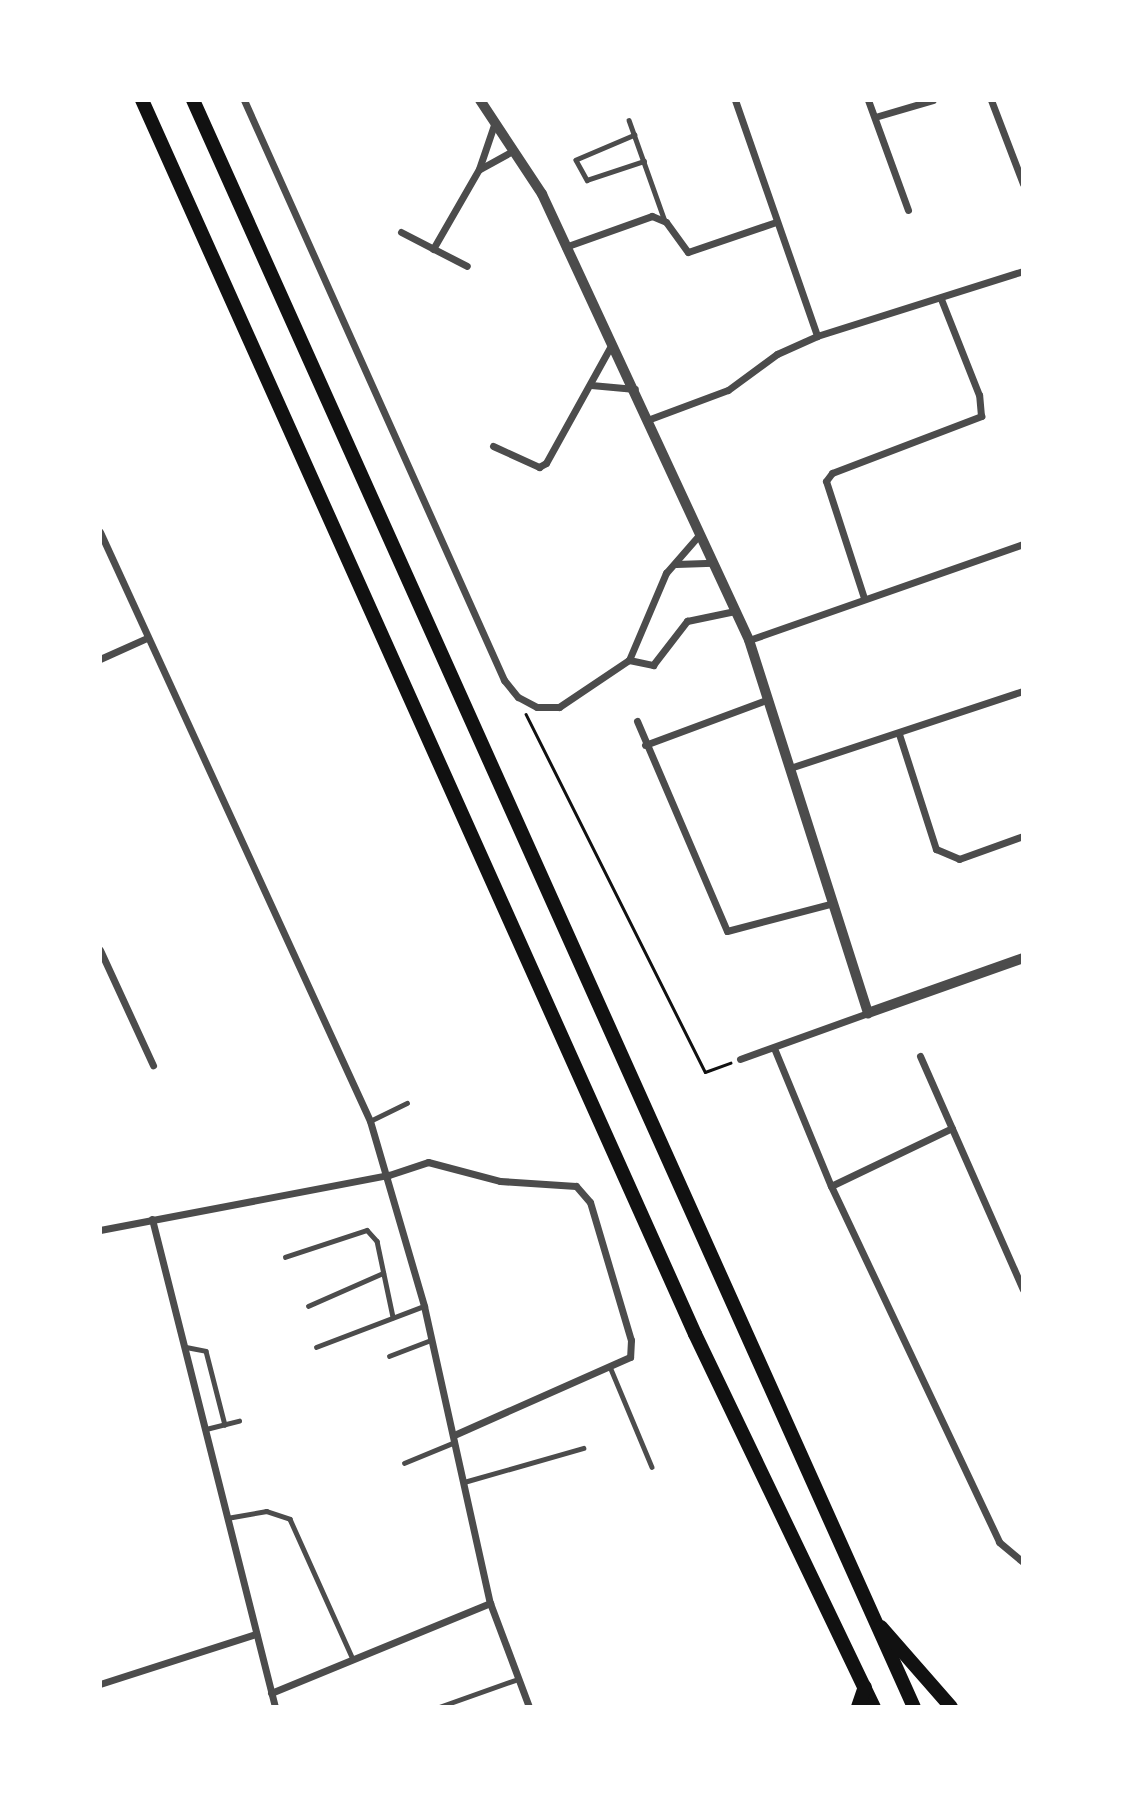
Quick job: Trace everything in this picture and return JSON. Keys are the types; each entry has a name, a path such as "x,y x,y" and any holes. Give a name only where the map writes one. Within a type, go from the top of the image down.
{"main road":[{"path":"142,100 695,1334 874,1707"},
{"path":"193,100 914,1707"},
{"path":"875,1622 951,1707"},
{"path":"858,1707 865,1687"}],"street":[{"path":"244,100 504,680 518,697 537,707 559,707 629,660 676,564 700,534"},
{"path":"480,100 542,194 565,247 650,419 749,640 830,904 868,1013"},
{"path":"734,100 817,336"},
{"path":"868,100 908,209"},
{"path":"875,117 933,100"},
{"path":"991,100 1023,184"},
{"path":"433,249 479,169 494,125"},
{"path":"479,169 512,151"},
{"path":"565,247 644,217 666,222 688,251 776,222"},
{"path":"401,232 467,265"},
{"path":"650,419 729,390 817,336 1023,271"},
{"path":"864,598 826,481 832,472 981,416 979,395 941,299"},
{"path":"493,446 543,465 591,385 613,341"},
{"path":"591,385 635,389"},
{"path":"100,532 370,1121 389,1175 424,1306 490,1603 529,1707"},
{"path":"749,640 1023,544"},
{"path":"676,564 713,563"},
{"path":"629,660 653,666 687,621 735,611"},
{"path":"100,659 147,638"},
{"path":"790,768 1023,691"},
{"path":"645,745 766,700"},
{"path":"637,721 645,745 727,931 830,904"},
{"path":"898,734 936,849 947,858 1023,836"},
{"path":"100,950 153,1065"},
{"path":"740,1059 1023,960"},
{"path":"774,1048 831,1186 999,1542 1023,1562"},
{"path":"920,1056 1023,1289"},
{"path":"831,1186 952,1128"},
{"path":"100,1230 389,1175 428,1162 500,1181 576,1186 590,1202 631,1339 630,1357 611,1369 455,1438"},
{"path":"152,1219 275,1707"},
{"path":"271,1693 490,1603"},
{"path":"100,1684 256,1634"}],"lane":[{"path":"629,120 666,222"},
{"path":"635,135 576,160 587,180 644,161"},
{"path":"370,1121 408,1103"},
{"path":"285,1257 367,1230 377,1241 393,1317"},
{"path":"308,1306 383,1273"},
{"path":"316,1347 424,1306"},
{"path":"389,1356 432,1340"},
{"path":"186,1347 206,1351 225,1425"},
{"path":"611,1369 652,1467"},
{"path":"206,1429 239,1421"},
{"path":"404,1463 455,1438"},
{"path":"464,1482 583,1448"},
{"path":"227,1518 266,1511 290,1519 353,1658"},
{"path":"439,1707 518,1679"}],"path":[{"path":"518,697 705,1072 740,1059"}]}
